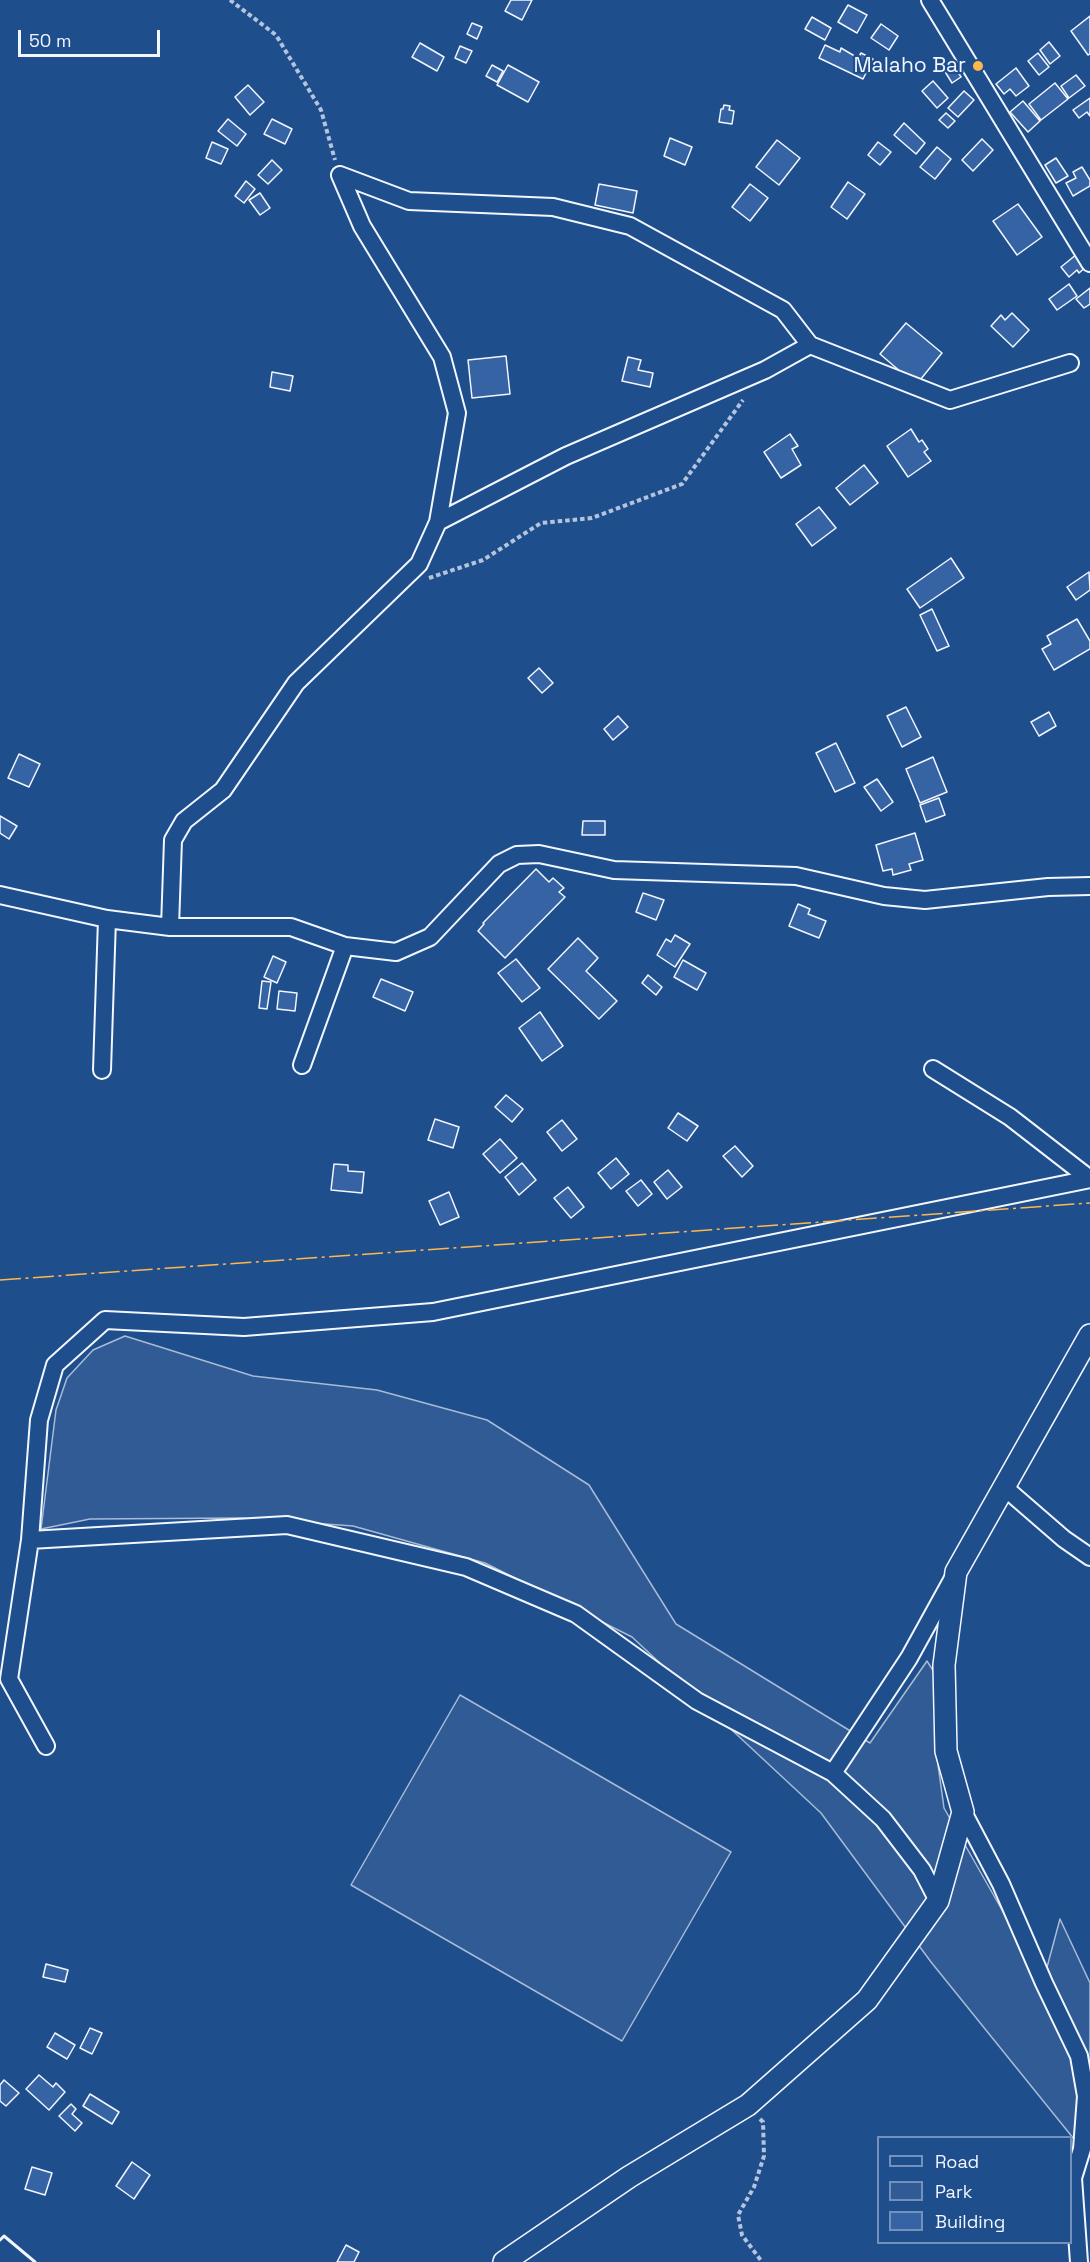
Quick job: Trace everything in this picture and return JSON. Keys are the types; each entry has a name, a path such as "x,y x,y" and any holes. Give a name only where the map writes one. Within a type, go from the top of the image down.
{"street":[{"path":"930,0 1090,263"},
{"path":"340,175 409,201 553,207 630,226 783,310 810,345 950,400 1070,363"},
{"path":"170,927 173,840 184,820 223,790 296,683 419,564 438,522 457,413 442,357 362,226 340,175"},
{"path":"438,522 566,456 765,370 810,345"},
{"path":"0,895 106,919 170,927 291,927 345,946 396,952 430,937 499,864 518,855 539,854 614,870 796,876 884,896 925,900 1048,887 1090,886"},
{"path":"102,1070 106,919"},
{"path":"302,1065 345,946"},
{"path":"933,1069 1010,1117 1090,1179"},
{"path":"46,1746 9,1679 30,1540 39,1419 55,1365 105,1320 244,1327 433,1312 1090,1179"},
{"path":"832,1773 909,1658 1090,1335"},
{"path":"1004,1487 1064,1539 1090,1557"},
{"path":"30,1540 286,1525 466,1567 576,1614 697,1701 832,1773 883,1819 922,1870 938,1901"},
{"path":"957,1572 944,1665 946,1751 963,1812 1001,1884 1079,2056 1086,2096 1082,2149 1073,2178 1079,2262"},
{"path":"504,2262 629,2177 748,2105 867,2000 938,1901 963,1812"}],"path":[{"path":"230,0 276,35 321,110 340,175"},
{"path":"427,579 483,560 541,523 592,518 682,484 744,398"},
{"path":"748,2105 763,2122 764,2156 754,2187 738,2215 742,2235 762,2262"}],"green space":[{"path":"125,1336 253,1376 377,1390 487,1420 589,1485 676,1624 870,1743 927,1661 936,1675 935,1743 944,1808 1043,1982 1060,1919 1090,1983 1090,2065 1082,2149 931,1962 821,1813 632,1637 485,1563 353,1526 240,1518 90,1519 41,1529 56,1410 67,1378 93,1350"},
{"path":"460,1695 731,1852 622,2041 351,1885"}],"building":[{"path":"511,0 532,0 522,20 505,11"},
{"path":"848,5 867,15 857,33 838,22"},
{"path":"1090,16 1090,54 1088,55 1071,31"},
{"path":"812,17 831,28 825,40 805,29"},
{"path":"472,23 482,27 477,39 467,34"},
{"path":"881,24 898,36 889,50 871,38"},
{"path":"1049,42 1060,56 1050,64 1040,50"},
{"path":"420,43 444,57 437,71 412,57"},
{"path":"825,45 840,52 841,48 858,58 861,53 873,59 863,79 819,58"},
{"path":"460,46 472,51 466,63 455,58"},
{"path":"1038,53 1049,67 1039,75 1028,61"},
{"path":"953,64 961,77 952,83 944,70"},
{"path":"492,65 503,71 497,82 486,76"},
{"path":"508,65 539,82 528,102 497,85"},
{"path":"1016,68 1029,86 1016,96 1010,89 1004,94 996,84"},
{"path":"1076,75 1085,86 1069,98 1061,86"},
{"path":"933,81 948,98 937,108 922,91"},
{"path":"1055,83 1068,99 1041,120 1029,104"},
{"path":"248,85 264,102 250,115 235,97"},
{"path":"964,91 974,100 958,117 948,108"},
{"path":"1090,98 1090,116 1087,112 1079,118 1073,110"},
{"path":"1023,101 1040,121 1028,132 1010,112"},
{"path":"724,105 730,106 729,110 734,111 732,124 719,122"},
{"path":"946,113 955,121 948,128 939,120"},
{"path":"228,119 246,134 237,146 218,131"},
{"path":"272,119 292,129 285,144 264,134"},
{"path":"904,123 925,143 916,154 894,135"},
{"path":"670,138 692,147 685,165 664,156"},
{"path":"982,139 993,150 973,171 962,160"},
{"path":"777,140 800,158 779,185 756,167"},
{"path":"212,142 228,149 221,164 206,158"},
{"path":"878,142 891,152 880,165 868,155"},
{"path":"937,147 951,159 935,179 920,167"},
{"path":"1056,158 1068,176 1056,183 1045,165"},
{"path":"272,160 282,170 268,184 258,175"},
{"path":"1082,167 1090,180 1090,186 1073,196 1066,183 1076,178 1073,172"},
{"path":"246,181 255,189 244,203 235,196"},
{"path":"848,182 865,194 847,219 831,207"},
{"path":"599,184 637,191 633,213 595,205"},
{"path":"750,184 768,198 750,221 732,207"},
{"path":"260,193 270,208 260,215 249,200"},
{"path":"1018,204 1042,237 1017,255 993,221"},
{"path":"1077,254 1087,266 1079,273 1077,270 1069,277 1061,267"},
{"path":"1069,284 1077,296 1057,310 1049,299"},
{"path":"1090,288 1090,304 1084,308 1076,299"},
{"path":"1012,313 1029,330 1013,347 991,326 1001,315 1005,320"},
{"path":"906,323 942,353 916,385 880,354"},
{"path":"506,356 510,394 472,398 468,360"},
{"path":"628,357 641,360 638,370 653,373 650,387 622,381"},
{"path":"272,372 293,376 290,391 270,387"},
{"path":"911,429 919,442 922,440 928,449 924,452 931,461 908,477 887,446"},
{"path":"790,434 798,446 792,449 801,465 781,478 764,452"},
{"path":"864,465 878,483 850,505 836,488"},
{"path":"819,507 836,528 812,546 796,524"},
{"path":"951,558 964,578 920,608 907,589"},
{"path":"1089,572 1090,590 1076,600 1067,587"},
{"path":"932,609 949,646 937,651 920,615"},
{"path":"1077,619 1090,641 1090,649 1054,670 1042,649 1051,644 1047,636"},
{"path":"539,668 553,683 542,693 528,678"},
{"path":"906,707 921,737 902,747 887,716"},
{"path":"1049,712 1056,726 1039,736 1031,722"},
{"path":"618,716 628,727 613,740 604,729"},
{"path":"836,743 855,783 835,792 816,753"},
{"path":"19,754 40,764 29,787 8,778"},
{"path":"933,757 947,792 920,803 906,769"},
{"path":"877,779 893,802 881,811 864,787"},
{"path":"939,798 945,815 926,822 920,805"},
{"path":"0,816 17,826 9,839 0,833"},
{"path":"583,821 605,821 605,835 582,835"},
{"path":"915,833 923,860 909,864 911,870 893,875 892,869 883,871 876,845"},
{"path":"536,869 549,882 553,878 564,888 559,892 565,897 505,958 478,931 483,923"},
{"path":"643,893 664,900 656,920 636,912"},
{"path":"798,904 810,909 808,914 826,921 819,938 789,926"},
{"path":"675,935 690,944 675,967 657,955 666,939 671,942"},
{"path":"578,938 598,958 586,971 617,1001 599,1019 548,969"},
{"path":"273,956 286,962 277,983 264,977"},
{"path":"516,959 540,988 522,1002 498,973"},
{"path":"683,960 706,973 697,990 674,977"},
{"path":"648,975 662,987 656,995 642,983"},
{"path":"381,979 413,992 405,1011 373,997"},
{"path":"262,981 271,982 267,1009 259,1008"},
{"path":"279,991 297,993 295,1011 277,1009"},
{"path":"540,1012 563,1046 542,1061 519,1028"},
{"path":"506,1095 523,1109 512,1122 495,1107"},
{"path":"678,1113 698,1126 687,1141 668,1128"},
{"path":"435,1119 459,1127 453,1148 428,1140"},
{"path":"562,1120 577,1139 562,1151 547,1132"},
{"path":"500,1139 517,1158 500,1173 483,1154"},
{"path":"735,1146 753,1166 742,1177 723,1156"},
{"path":"616,1158 629,1174 611,1189 598,1173"},
{"path":"522,1163 536,1180 519,1195 505,1177"},
{"path":"334,1164 348,1165 348,1171 364,1172 362,1193 331,1190"},
{"path":"668,1170 682,1187 667,1199 654,1182"},
{"path":"641,1180 652,1194 638,1206 626,1191"},
{"path":"568,1187 584,1207 571,1218 554,1198"},
{"path":"449,1192 459,1217 440,1225 429,1201"},
{"path":"46,1964 68,1970 65,1982 43,1977"},
{"path":"90,2028 102,2033 92,2054 80,2048"},
{"path":"55,2033 75,2045 67,2059 47,2047"},
{"path":"39,2075 53,2087 56,2083 65,2092 49,2110 26,2089"},
{"path":"4,2080 19,2093 6,2106 0,2101 0,2085"},
{"path":"90,2094 119,2112 112,2124 83,2106"},
{"path":"71,2104 76,2109 72,2114 82,2123 75,2131 59,2116"},
{"path":"132,2162 150,2175 134,2199 116,2186"},
{"path":"32,2167 52,2173 45,2195 25,2189"},
{"path":"346,2245 359,2252 354,2262 337,2262"}],"wall":[{"path":"0,2240 4,2236 35,2262"}],"power":[{"path":"0,1280 1090,1203"}],"place":[{"name":"Malaho Bar","path":"978,66"}]}
